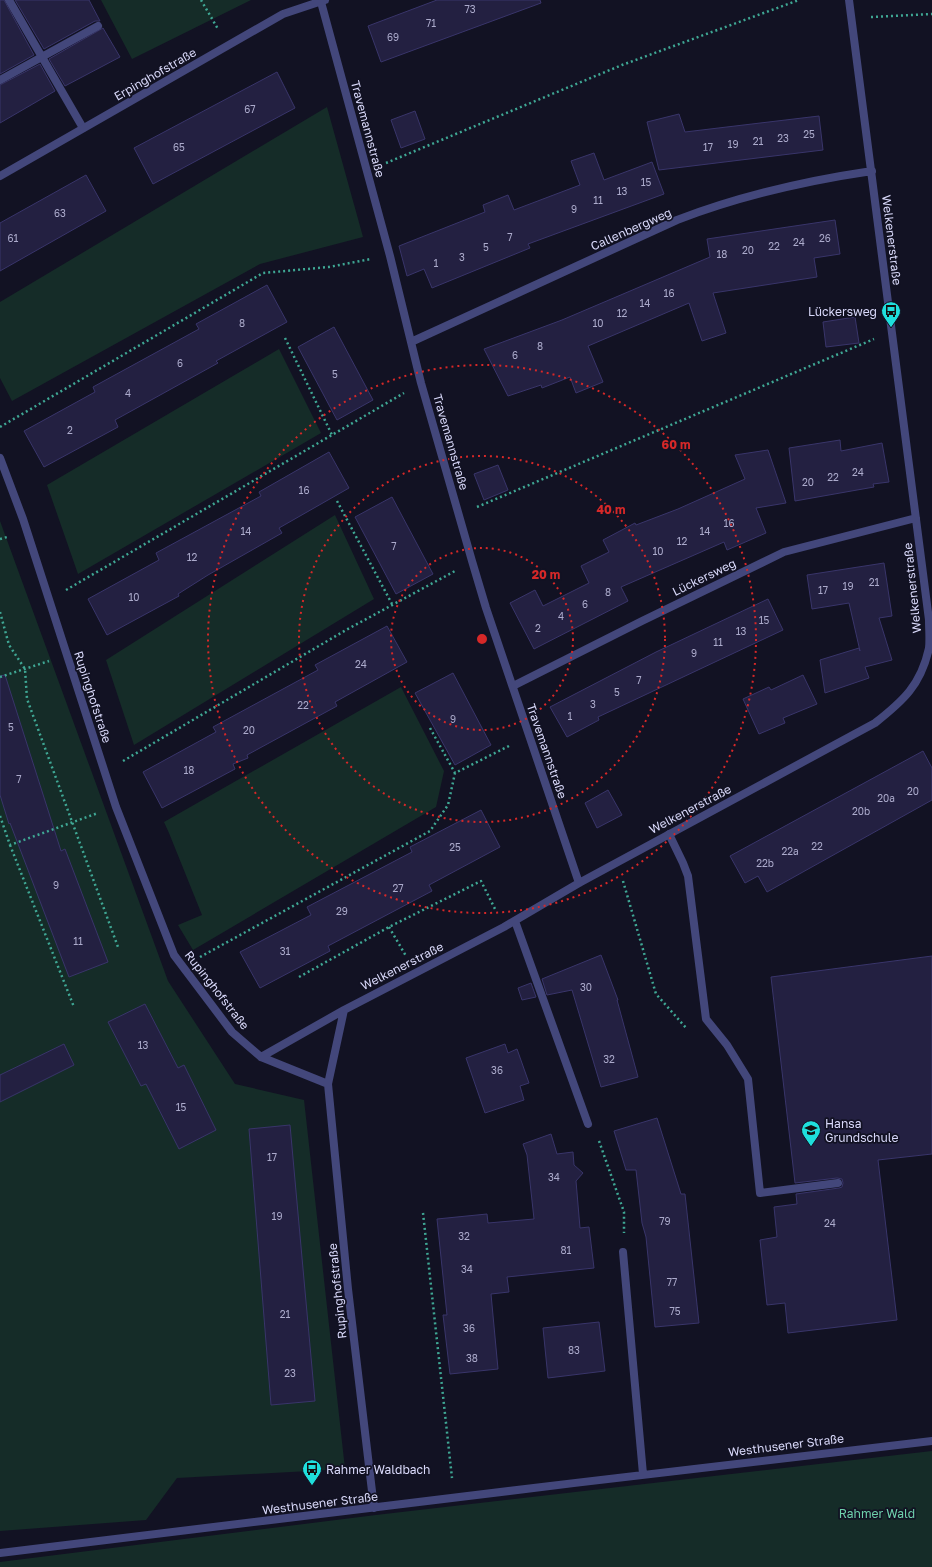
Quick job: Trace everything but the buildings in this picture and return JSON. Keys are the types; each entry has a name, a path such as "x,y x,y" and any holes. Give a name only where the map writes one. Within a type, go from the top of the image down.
{"street":[{"path":"9,0 83,128"},
{"name":"Welkenerstraße","path":"261,1057 344,1010 504,927 579,883 668,834 875,723 898,705 912,689 922,672 929,647 929,620 849,0"},
{"name":"Erpinghofstraße","path":"0,176 283,14 323,1"},
{"name":"Travemannstraße","path":"323,1 390,256 421,383 460,515 472,562 486,608 579,883"},
{"path":"0,80 98,26"},
{"name":"Callenbergweg","path":"411,342 677,220 711,207 752,194 872,171"},
{"name":"Rupinghofstraße","path":"0,458 3,473 23,519 116,807 174,955 232,1032 261,1057 328,1084 348,1289 374,1508"},
{"name":"Lückersweg","path":"512,686 784,552 916,518"},
{"path":"668,834 688,876 706,1019 727,1045 748,1079 760,1193 838,1183"},
{"path":"514,921 588,1124"},
{"path":"328,1084 344,1010"},
{"path":"623,1252 643,1474"},
{"name":"Westhusener Straße","path":"0,1553 643,1474 932,1441"}],"path":[{"path":"201,0 227,46"},
{"path":"367,171 622,65 799,0"},
{"path":"852,18 932,14"},
{"path":"0,426 263,273 329,268 390,256"},
{"path":"460,515 546,477 892,332"},
{"path":"285,338 332,435"},
{"path":"49,600 421,383"},
{"path":"337,501 392,604"},
{"path":"105,771 346,630 472,562"},
{"path":"0,612 9,645 25,668 27,699 118,946"},
{"path":"0,677 66,655"},
{"path":"182,966 430,831 448,805 456,772 430,728"},
{"path":"456,772 529,736"},
{"path":"10,845 116,807"},
{"path":"0,816 74,1007"},
{"path":"618,862 656,994 690,1032"},
{"path":"299,977 389,927 481,881 504,927"},
{"path":"389,927 416,973"},
{"path":"588,1124 598,1137 624,1212 623,1252"},
{"path":"423,1213 454,1498"}],"green space":[{"path":"101,0 251,0 132,59"},
{"path":"327,107 363,237 260,264 12,401 0,378 0,302"},
{"path":"279,349 321,433 78,574 47,485"},
{"path":"335,515 374,599 134,745 106,660"},
{"path":"0,521 168,981 235,1084 304,1100 345,1469 177,1478 146,1520 0,1531"},
{"path":"401,687 444,771 436,807 193,950 178,925 202,915 164,822"},
{"name":"Rahmer Wald","path":"932,1451 932,1567 0,1567 0,1562 376,1515"}],"place":[{"name":"Lückersweg","path":"891,328"},
{"name":"Hansa Grundschule","path":"811,1147"},
{"name":"Rahmer Waldbach","path":"312,1486"}]}
